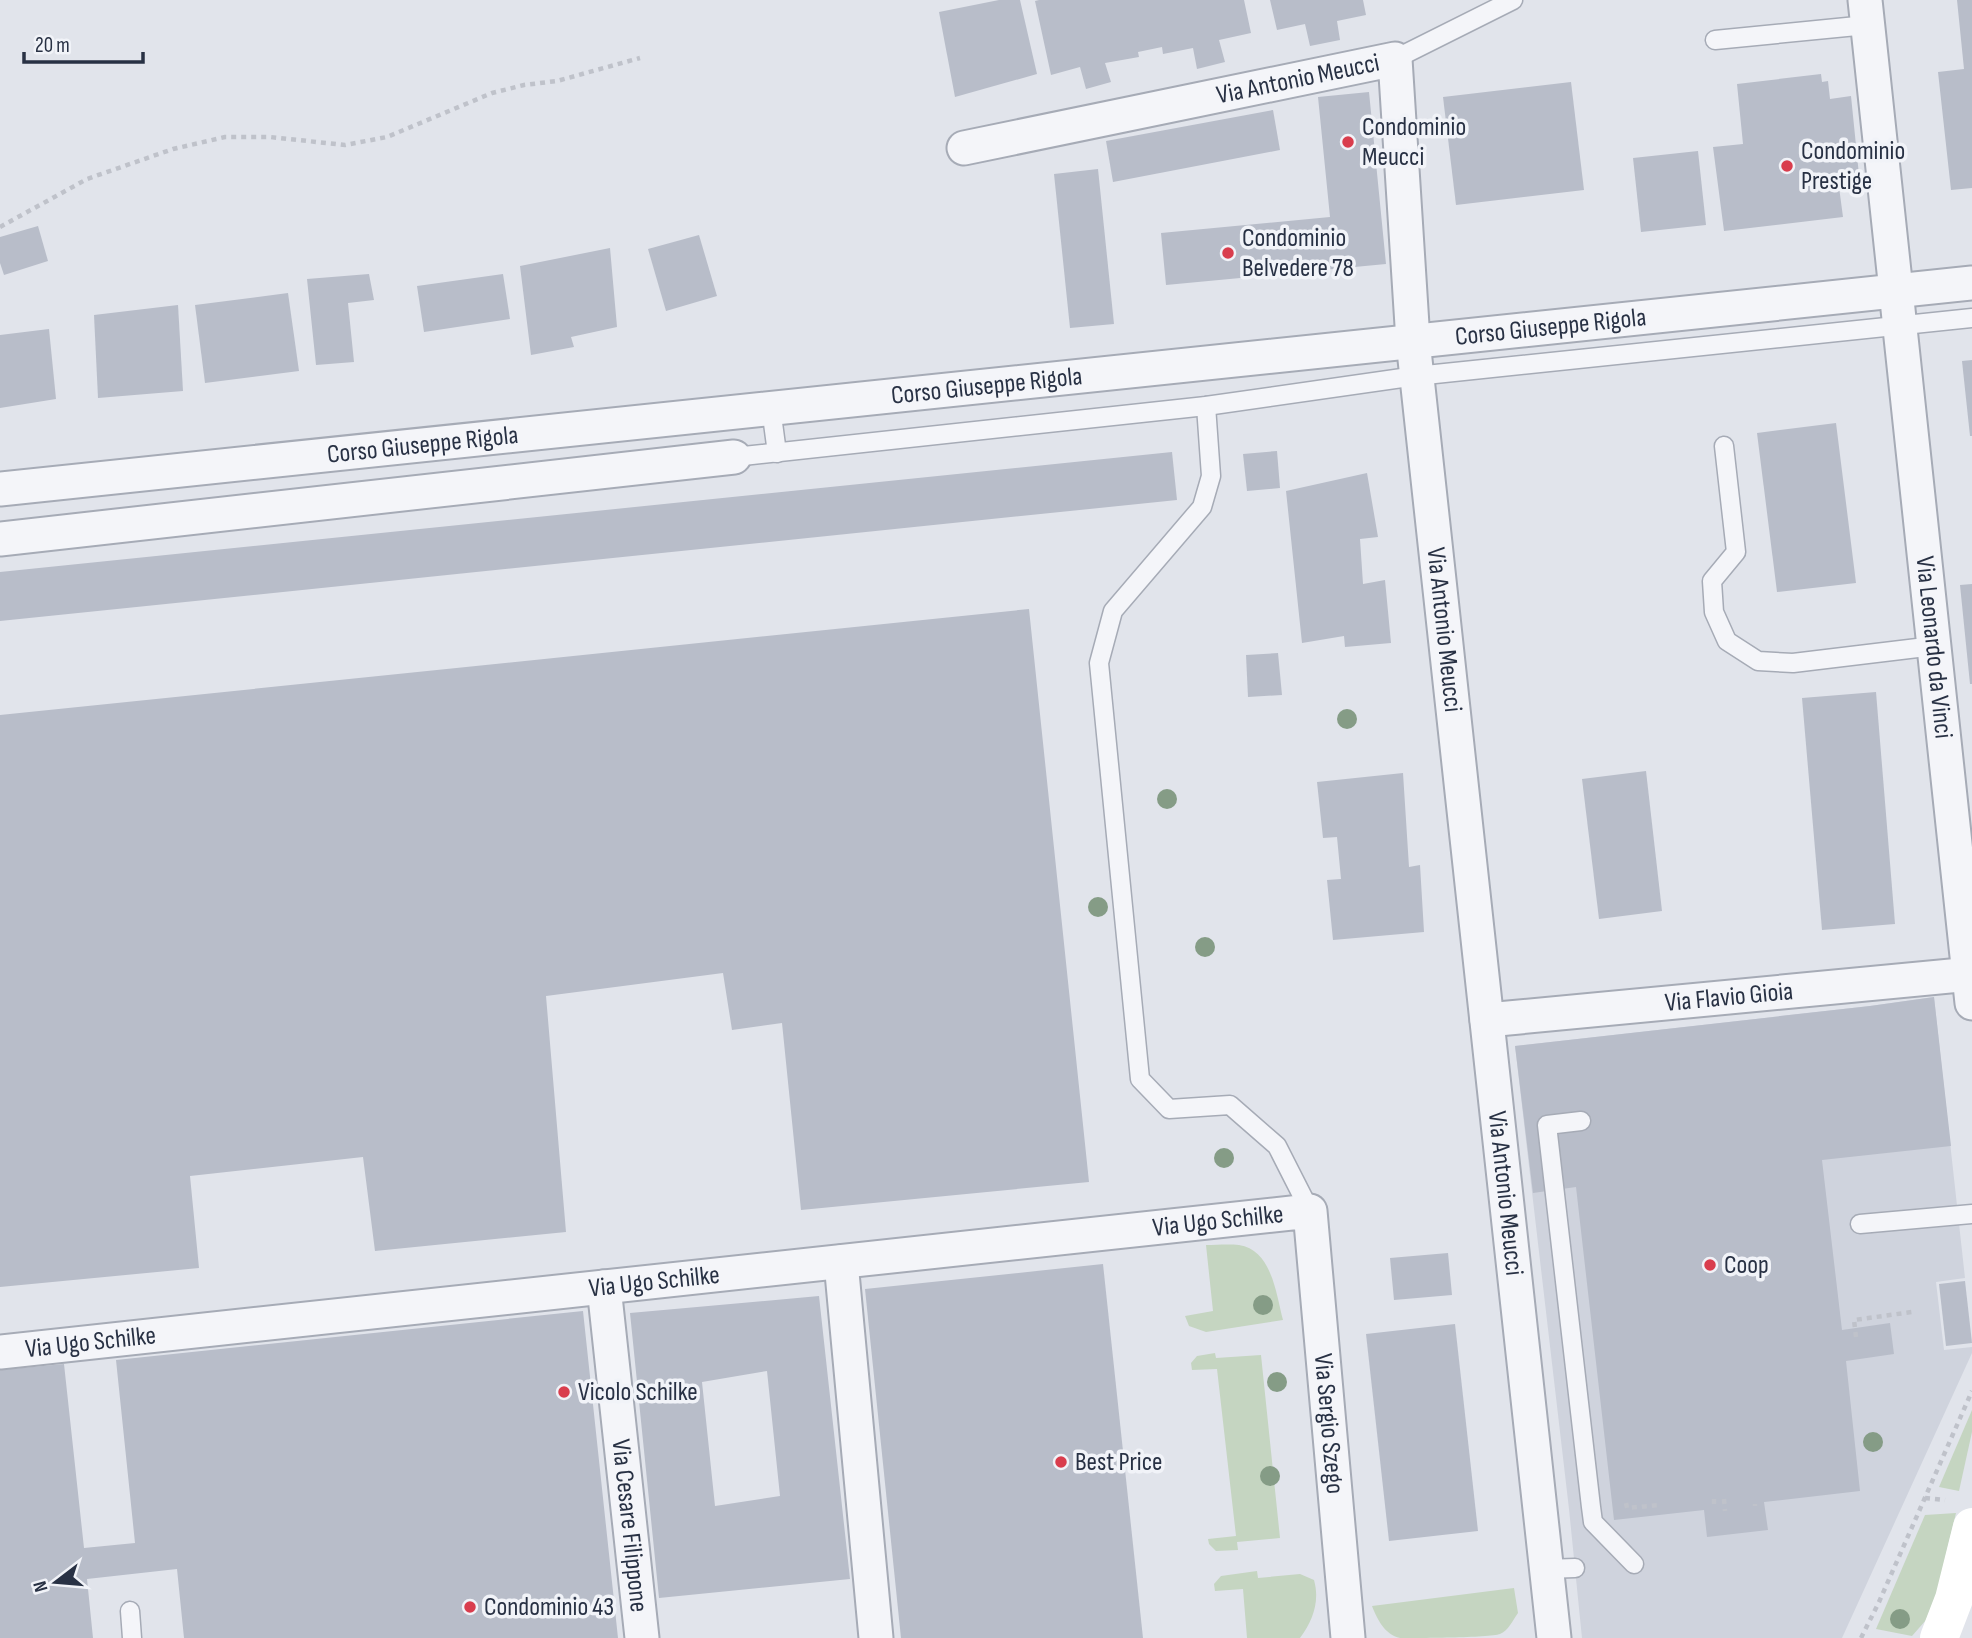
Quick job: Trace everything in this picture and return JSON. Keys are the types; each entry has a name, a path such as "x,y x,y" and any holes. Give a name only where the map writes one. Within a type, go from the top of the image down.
{"street":[{"name":"Via Leonardo da Vinci","path":"1866,13 1971,983"},
{"name":"Via Antonio Meucci","path":"964,148 1395,59 1416,376 1487,1020 1560,1569 1554,1638"},
{"name":"Corso Giuseppe Rigola","path":"0,489 1972,283"},
{"path":"0,539 734,457"},
{"name":"Via Flavio Gioia","path":"1487,1020 1971,983"},
{"name":"Via Ugo Schilke","path":"0,1352 1310,1211"},
{"name":"Via Sergio Szego","path":"1310,1211 1348,1638"},
{"path":"841,1262 876,1638"},
{"name":"Via Cesare Filippone","path":"604,1287 642,1638"},
{"path":"1939,1638 1954,1600 1972,1527"},
{"path":"1946,1638 1972,1620"}],"lane":[{"path":"1395,59 1513,0"},
{"path":"1715,40 1866,13"},
{"path":"734,457 1206,406 1416,376 1972,318"},
{"path":"1206,406 1211,476 1202,507 1113,611 1099,663 1140,1079 1169,1109 1230,1105 1277,1146 1310,1211"},
{"path":"771,408 777,453"},
{"path":"1724,446 1736,552 1712,581 1714,612 1727,641 1758,660 1793,663 1934,646"},
{"path":"1581,1121 1548,1125 1591,1507 1593,1522 1634,1564"},
{"path":"1860,1224 1972,1214"},
{"path":"130,1611 132,1638"}],"path":[{"path":"0,227 87,179 173,149 225,137 270,137 345,145 387,137 492,93 557,81 640,58"},
{"path":"1856,1337 1854,1320 1912,1312"},
{"path":"1861,1638 1972,1391"},
{"path":"1714,1499 1714,1508"},
{"path":"1724,1499 1725,1511"},
{"path":"1626,1503 1627,1508 1660,1505"}],"shaded area":[{"name":"Coop","path":"1934,997 1965,1278 1936,1282 1944,1350 1972,1347 1972,1353 1842,1638 1582,1638 1515,1046"}],"green space":[{"path":"1206,1245 1239,1245 1259,1255 1271,1275 1283,1320 1206,1332 1189,1326 1185,1316 1213,1311"},
{"path":"1215,1353 1216,1358 1261,1355 1280,1538 1237,1542 1238,1550 1216,1551 1208,1539 1236,1536 1217,1369 1192,1370 1191,1363 1197,1356"},
{"path":"1972,1410 1972,1432 1959,1491 1939,1487"},
{"path":"1956,1513 1937,1592 1926,1620 1912,1636 1876,1629 1925,1515"},
{"path":"1257,1571 1258,1578 1300,1574 1314,1580 1314,1610 1309,1625 1300,1638 1247,1638 1243,1589 1215,1591 1214,1584 1221,1576"},
{"path":"1514,1588 1518,1613 1505,1630 1493,1635 1400,1638 1386,1630 1372,1606"}],"building":[{"path":"999,0 1020,0 1037,74 955,97 939,12"},
{"path":"1244,0 1251,33 1219,40 1225,62 1197,69 1193,48 1163,54 1162,47 1138,52 1139,57 1105,63 1111,82 1086,89 1080,67 1051,75 1035,1"},
{"path":"1270,0 1363,0 1366,15 1337,21 1340,40 1310,46 1305,24 1277,30"},
{"path":"1957,0 1972,0 1972,188 1951,190 1938,72 1964,69"},
{"name":"Condominio Prestige","path":"1821,74 1822,82 1828,81 1830,99 1851,96 1860,185 1839,187 1843,217 1724,231 1713,147 1743,144 1737,84"},
{"path":"1571,82 1584,190 1456,205 1443,97"},
{"path":"1369,92 1386,264 1166,285 1161,233 1330,217 1318,97"},
{"path":"1273,110 1280,150 1113,182 1106,141"},
{"path":"1698,151 1706,225 1641,232 1633,158"},
{"path":"1098,169 1114,324 1070,328 1054,174"},
{"path":"38,226 48,261 4,275 0,263 0,237"},
{"path":"699,235 717,296 666,311 648,249"},
{"path":"610,248 617,327 571,337 574,347 531,355 520,266"},
{"path":"369,274 374,300 348,303 354,362 316,365 307,279"},
{"path":"503,274 510,319 424,332 417,286"},
{"path":"288,293 299,371 205,383 195,305"},
{"path":"178,305 183,391 98,398 94,315"},
{"path":"49,329 56,399 0,408 0,335"},
{"path":"1972,360 1972,436 1970,436 1962,361"},
{"path":"1836,423 1856,583 1777,592 1757,433"},
{"path":"1277,451 1280,488 1247,491 1243,454"},
{"path":"1172,452 1177,500 0,621 0,572"},
{"path":"1367,473 1378,537 1360,539 1363,584 1385,580 1391,643 1345,647 1344,636 1302,643 1286,491"},
{"path":"1972,584 1972,684 1970,684 1960,585"},
{"path":"1029,609 1089,1182 801,1210 782,1023 732,1030 723,973 546,996 566,1232 375,1251 363,1157 190,1176 199,1268 0,1287 0,715"},
{"path":"1278,653 1282,695 1248,697 1246,655"},
{"path":"1876,692 1895,924 1822,930 1802,698"},
{"path":"1646,771 1662,911 1599,919 1582,779"},
{"path":"1403,773 1409,867 1420,865 1424,932 1333,940 1327,880 1341,879 1337,837 1323,838 1317,782"},
{"name":"Coop","path":"1934,997 1951,1146 1822,1160 1842,1330 1890,1323 1894,1354 1846,1361 1860,1491 1764,1502 1768,1530 1707,1537 1704,1510 1614,1520 1576,1187 1533,1193 1515,1046"},
{"path":"1448,1253 1452,1295 1394,1300 1390,1258"},
{"path":"1103,1264 1143,1638 901,1638 865,1289"},
{"path":"1965,1281 1972,1343 1946,1346 1939,1284"},
{"path":"819,1296 850,1579 659,1598 630,1313","holes":["767,1371 780,1496 715,1506 702,1382"]},
{"path":"583,1311 618,1638 184,1638 177,1569 87,1579 93,1638 0,1638 0,1370 64,1364 84,1548 135,1543 116,1360"},
{"path":"1455,1324 1478,1531 1389,1541 1366,1334"}],"place":[{"name":"Condominio Meucci","path":"1348,142"},
{"name":"Condominio Prestige","path":"1787,166"},
{"name":"Condominio Belvedere 78","path":"1228,253"},
{"name":"Coop","path":"1710,1265"},
{"name":"Vicolo Schilke","path":"564,1392"},
{"name":"Best Price","path":"1061,1462"},
{"name":"Condominio 43","path":"470,1607"}]}
